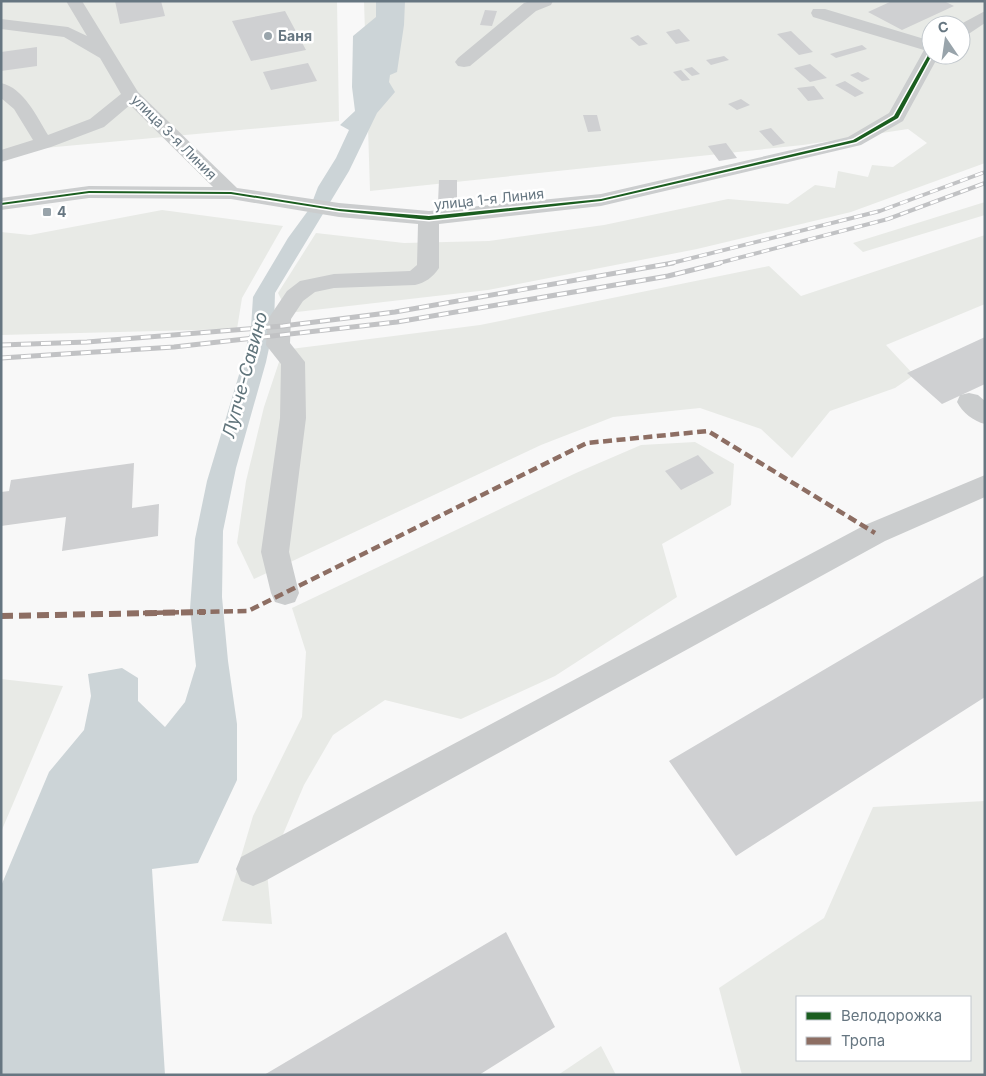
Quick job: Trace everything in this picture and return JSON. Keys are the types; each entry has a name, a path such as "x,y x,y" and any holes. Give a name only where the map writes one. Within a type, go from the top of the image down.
{"street":[{"name":"улица 3-я Линия","path":"74,1 131,95 231,193"},
{"path":"464,62 530,7 544,1"},
{"path":"971,20 982,7"},
{"path":"819,13 921,44"},
{"path":"1,24 68,32 107,56"},
{"name":"улица 1-я Линия","path":"1,204 89,192 231,193 339,210 429,218 601,200 854,141 896,117 925,65"},
{"path":"1,88 21,106 44,143"},
{"path":"1,156 44,143 97,123 131,95"},
{"path":"285,593 276,552 293,418 293,362 278,345 280,318 295,296 308,286 334,281 415,278 428,268 429,218"},
{"path":"253,869 876,533 985,485"}],"shaded area":[{"path":"1,1 337,1 339,121 1,152"},
{"path":"364,1 985,1 985,163 851,212 697,249 488,290 288,313 278,293 316,233 404,243 489,241 604,225 728,199 788,204 815,185 835,188 838,171 868,177 872,165 893,167 927,143 908,129 803,145 370,191"},
{"path":"985,202 985,215 863,252 853,243"},
{"path":"162,210 283,226 242,298 237,329 1,335 1,232 30,235"},
{"path":"985,235 985,304 886,345 914,375 895,388 830,411 792,458 761,429 700,408 613,417 541,445 254,579 237,543 246,481 264,407 283,350 480,325 769,266 801,296"},
{"path":"695,442 734,464 731,505 662,544 677,597 555,676 461,719 385,700 333,735 304,785 267,872 272,924 222,921 253,816 302,717 306,652 292,608 576,473 641,445"},
{"path":"1,679 63,686 1,832"},
{"path":"985,801 985,1075 742,1075 719,988 824,918 873,807"},
{"path":"601,1046 616,1075 558,1075"}],"water":[{"name":"Лупче-Савино","path":"376,1 405,1 404,25 397,72 390,75 389,82 395,92 377,113 349,171 275,293 274,325 266,362 236,468 223,531 222,597 228,661 237,724 237,780 198,863 152,869 165,1075 1,1075 1,886 49,772 84,730 91,696 88,674 122,668 138,678 138,701 165,727 185,702 196,666 190,609 195,539 207,481 251,328 253,297 288,238 310,208 318,187 336,158 349,130 340,125 355,111 352,87 353,36 376,17"}],"building":[{"path":"115,1 161,1 165,16 120,24"},
{"path":"892,1 944,1 954,6 934,15 921,15 921,21 902,30 868,12"},
{"path":"485,10 497,11 492,26 480,25"},
{"name":"Баня","path":"285,11 306,50 251,61 232,21"},
{"path":"679,29 690,41 676,44 666,32"},
{"path":"791,31 813,52 799,55 777,34"},
{"path":"638,35 648,44 639,46 630,38"},
{"path":"862,45 867,49 836,58 830,54"},
{"path":"37,47 37,66 1,71 1,52"},
{"path":"724,56 729,60 711,65 706,60"},
{"path":"308,63 317,81 271,90 263,72"},
{"path":"810,64 827,78 810,82 794,68"},
{"path":"692,67 700,74 692,76 684,69"},
{"path":"681,70 690,80 682,81 673,72"},
{"path":"858,72 870,79 862,82 850,75"},
{"path":"845,81 864,93 855,97 835,85"},
{"path":"814,86 824,99 808,101 797,88"},
{"path":"741,99 750,105 737,110 728,104"},
{"path":"583,115 597,115 601,131 588,132"},
{"path":"771,128 785,143 773,146 759,131"},
{"path":"726,143 737,158 719,161 708,146"},
{"path":"439,180 457,180 457,202 438,203"},
{"path":"985,337 985,384 942,404 907,373"},
{"path":"698,455 714,473 681,490 665,471"},
{"path":"134,463 132,508 159,504 158,536 62,551 66,517 1,526 1,492 9,491 11,480"},
{"path":"985,575 985,697 736,856 669,761"},
{"path":"506,932 555,1027 479,1075 264,1075"}],"railway":[{"path":"670,264 880,211 985,172"},
{"path":"715,264 888,219 985,183"},
{"path":"1,358 174,347 397,322 668,276 720,263"},
{"path":"1,345 87,342 283,326 395,312 670,264"}],"marked path":[{"path":"1,616 248,611 587,443 708,431 875,533"}],"cycle path":[{"path":"1,204 89,192 231,193 339,210 429,218 601,200 854,141 896,117 924,65"}],"place":[{"name":"Баня","path":"268,36"},
{"name":"4","path":"47,212"}]}
